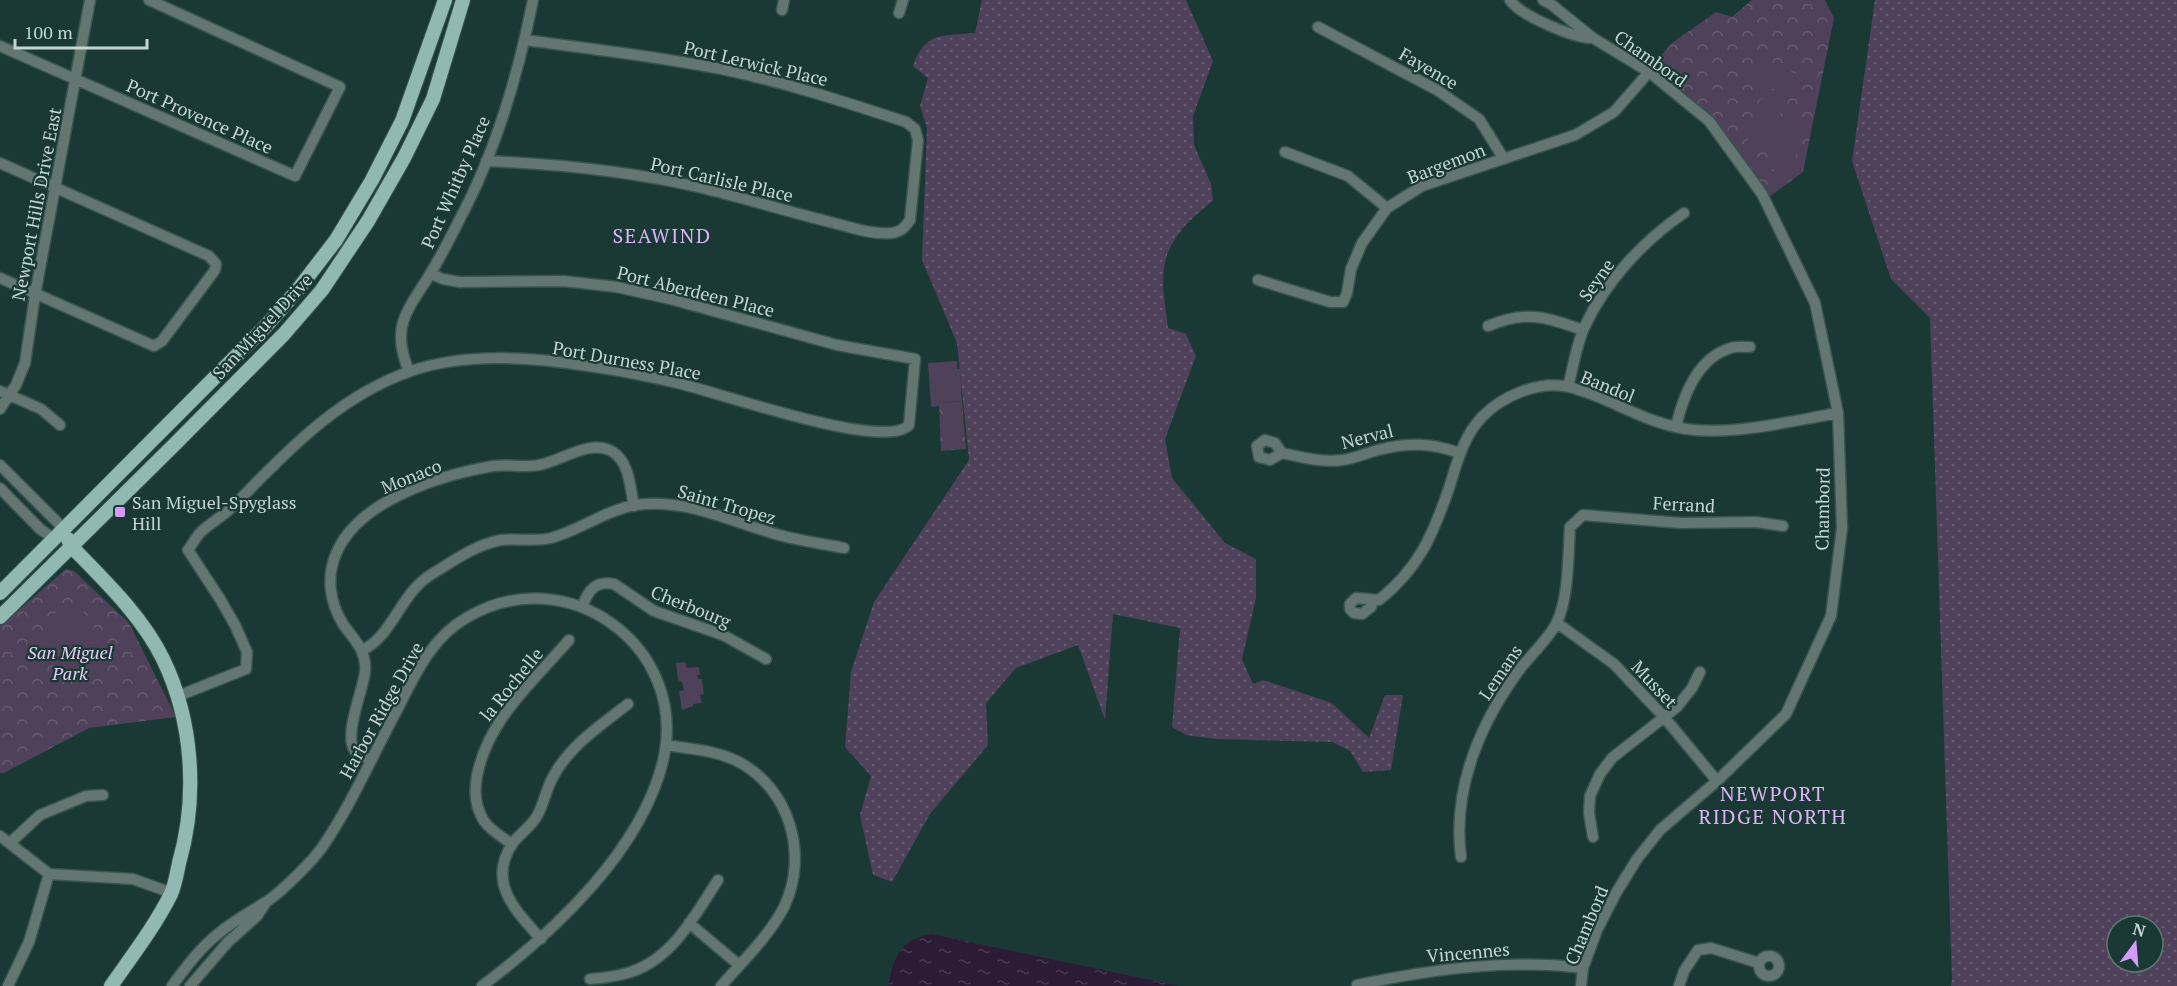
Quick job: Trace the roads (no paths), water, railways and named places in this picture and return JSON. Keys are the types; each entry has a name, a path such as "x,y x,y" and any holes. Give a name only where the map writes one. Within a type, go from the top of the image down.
{"main road":[{"name":"San Miguel Drive","path":"0,593 265,327 296,292 336,240 372,180 402,121 446,0"},
{"name":"San Miguel Drive","path":"0,617 259,359 322,290 368,221 404,158 433,99 463,0"},
{"path":"63,528 71,546 109,585 142,626 162,658 178,696 189,753 191,801 185,842 171,892 111,986"},
{"path":"53,538 71,546"}],"street":[{"name":"Newport Hills Drive East","path":"0,409 5,393 24,363 90,0"},
{"name":"Port Provence Place","path":"0,46 295,176 340,87 149,0"},
{"name":"Port Whitby Place","path":"409,372 402,345 403,323 410,306 431,274 468,203 486,161 500,124 525,40 533,0"},
{"path":"899,13 903,0"},
{"name":"Chambord","path":"1543,0 1593,38 1649,72 1708,121 1762,194 1815,303 1838,413 1842,528 1831,616 1786,714 1717,781 1660,830 1636,859 1597,930 1583,968 1581,986"},
{"name":"Chambord","path":"1510,2 1520,11 1547,23 1584,38 1593,38"},
{"path":"1547,23 1554,7"},
{"name":"Fayence","path":"1318,27 1437,90 1479,119 1504,159"},
{"name":"Port Lerwick Place","path":"525,40 605,49 723,70 812,92 906,122 915,129 918,140 914,187"},
{"name":"Bargemon","path":"1258,280 1330,302 1343,302 1351,269 1362,243 1387,208 1422,186 1575,135 1614,112 1649,72"},
{"path":"1286,152 1348,176 1387,208"},
{"name":"Port Carlisle Place","path":"486,161 595,169 644,177 696,187 879,233 894,233 904,229 912,214 914,187"},
{"path":"0,163 209,256 214,259 215,270 162,340 154,346 0,278"},
{"name":"Seyne","path":"1568,387 1583,330 1616,276 1661,229 1684,213"},
{"name":"Port Aberdeen Place","path":"431,274 460,282 536,280 617,287 670,298 837,345 915,359"},
{"path":"1488,326 1503,320 1526,316 1558,322 1583,330"},
{"path":"1676,427 1680,408 1689,387 1701,369 1716,355 1732,347 1750,347"},
{"name":"Port Durness Place","path":"178,696 246,669 247,652 235,625 188,550 200,532 230,509 315,425 346,402 409,372 470,359 525,360 587,366 677,383 814,422 889,432 903,430 909,425 915,359"},
{"name":"Bandol","path":"1373,601 1379,600 1397,586 1412,570 1440,514 1466,437 1476,423 1500,402 1516,394 1533,389 1568,387 1646,419 1676,427 1724,431 1838,413"},
{"path":"5,393 41,409 60,424"},
{"name":"Nerval","path":"1282,453 1334,461 1351,459 1397,445 1416,443 1460,453"},
{"name":"Monaco","path":"363,650 345,626 334,605 330,581 334,558 345,537 369,513 398,496 449,477 493,466 536,465 596,447 612,452 624,464 634,506"},
{"path":"0,465 63,528"},
{"path":"0,488 40,529 53,538"},
{"name":"Saint Tropez","path":"363,650 378,639 415,586 432,573 477,548 501,540 548,538 615,511 634,506 662,503 690,507 776,534 844,548"},
{"name":"Ferrand","path":"1583,515 1681,523 1756,522 1783,526"},
{"name":"Lemans","path":"1461,857 1458,835 1461,801 1467,773 1480,735 1499,698 1557,623 1565,590 1570,527 1583,515"},
{"name":"Cherbourg","path":"582,607 587,594 595,585 608,583 654,611 723,635 766,659"},
{"name":"Harbor Ridge Drive","path":"190,986 228,942 258,915 267,901 321,848 341,816 426,657 444,635 460,622 484,609 510,600 545,598 582,607 604,617 620,629 647,661 663,699 666,746 656,784 634,827 580,899 541,939 482,986"},
{"name":"Musset","path":"1557,623 1614,664 1664,717 1717,781"},
{"name":"la Rochelle","path":"512,844 493,830 480,814 475,795 483,751 497,723 569,640"},
{"path":"363,650 365,675 350,739 355,750 371,760"},
{"path":"1593,837 1589,813 1590,796 1600,774 1612,758 1677,707 1692,688 1700,672"},
{"path":"541,939 514,909 506,893 503,870 506,858 512,844 537,816 552,778 567,756 580,742 628,704"},
{"path":"666,746 705,750 738,762 760,778 772,791 779,800 791,826 795,860 790,894 774,924 721,986"},
{"path":"11,842 40,815 86,796 103,795"},
{"path":"0,836 11,842 50,874 133,879 171,892"},
{"path":"8,986 29,942 50,874"},
{"path":"590,980 616,976 646,965 671,946 718,880"},
{"name":"Harbor Ridge Drive","path":"172,986 207,943 267,901"},
{"path":"689,923 739,965"},
{"path":"1679,986 1684,971 1698,950 1711,948 1759,963"},
{"name":"Vincennes","path":"1357,985 1403,975 1474,966 1547,964 1583,968"}],"water":[{"path":"931,934 1179,986 888,986 900,951 912,941"}],"place":[{"name":"San Miguel-Spyglass Hill","path":"120,512"}],"district":[{"name":"SEAWIND","path":"662,235"},
{"name":"NEWPORT RIDGE NORTH","path":"1773,804"}],"park label":[{"name":"San Miguel Park","path":"70,662"}]}
